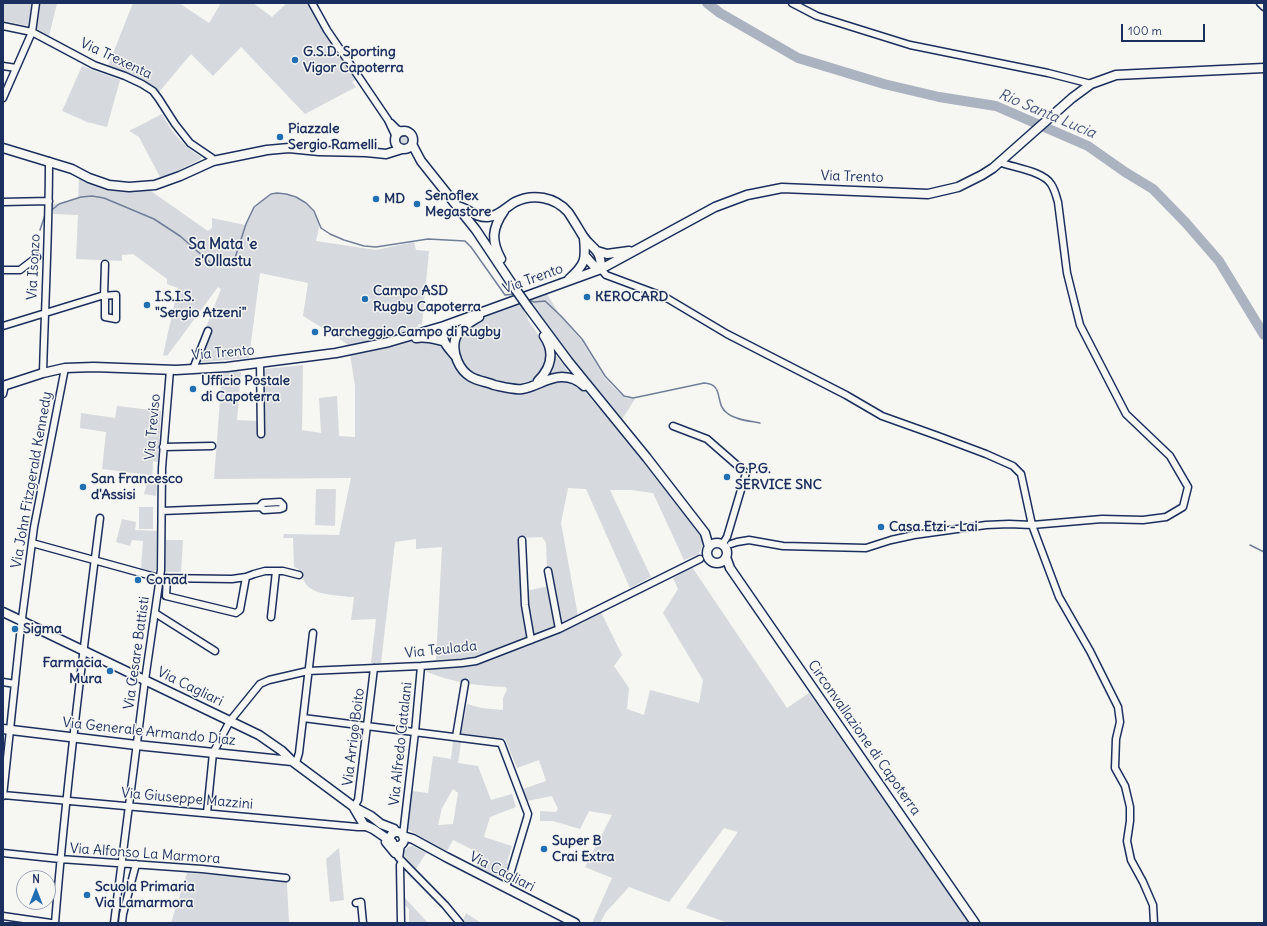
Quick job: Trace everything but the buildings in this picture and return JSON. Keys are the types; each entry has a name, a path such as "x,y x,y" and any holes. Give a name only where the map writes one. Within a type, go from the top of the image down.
{"street":[{"path":"3,98 32,32 36,3"},
{"path":"312,3 328,30 388,120 397,129 398,146 412,153 420,161 476,230 534,316 705,533 710,535 724,560 719,563 730,568"},
{"path":"792,3 816,16 910,45 1048,73 1091,84"},
{"path":"1260,3 1264,7"},
{"name":"Via Trexenta","path":"3,26 32,32 94,65 125,76 154,91 175,124 190,143 212,158 213,161"},
{"path":"3,66 16,68"},
{"name":"Via Trento","path":"4,386 43,373 65,368 94,367 194,370 336,353 399,340 444,326 601,269 715,207 747,195 782,188 928,194 953,188 982,175 1072,98 1091,84 1116,75 1264,68"},
{"path":"375,152 386,150 398,136 408,132 411,134 413,139 412,144 420,161"},
{"path":"3,148 72,169 89,178 109,185 129,187 155,185 180,176 213,161 260,151 290,148 319,151 375,152 386,154 410,147 412,144"},
{"path":"700,559 737,542 748,540 783,546 866,548 914,535 986,525 1032,525 1102,519 1144,520 1166,517 1183,507 1188,487 1170,456 1126,414 1080,325 1067,273 1058,202 1055,191 1045,178 1002,159"},
{"name":"Via Isonzo","path":"43,373 49,162"},
{"path":"457,206 462,207 478,216 488,217 496,215 523,199 534,197 553,201 568,213 584,238 597,251 601,259 601,269"},
{"path":"3,202 49,201"},
{"path":"503,270 503,264 496,250 494,228 506,208"},
{"path":"584,238 586,257 594,266 601,269 606,275 665,297 727,334 846,395 882,416 938,436 1013,466 1021,474 1032,525 1059,597 1090,651 1118,707 1120,722 1115,768 1125,786 1130,807 1130,821 1127,841 1131,860 1152,905 1154,923"},
{"path":"597,251 607,254 615,254 636,250"},
{"path":"3,270 20,270 37,257"},
{"path":"566,282 576,273 586,257"},
{"path":"3,326 105,296 105,264"},
{"path":"491,308 482,316 470,322 463,328 455,340 454,349 456,357 465,372 476,379 512,389 521,389 556,377 573,379 580,383 595,399 602,404"},
{"path":"534,316 536,324 548,342 550,352 548,369 536,384"},
{"path":"455,340 449,328 444,326 443,341 456,357"},
{"path":"194,370 208,331"},
{"path":"399,340 405,341 422,337 443,341"},
{"path":"260,363 261,434"},
{"name":"Via John Fitzgerald Kennedy","path":"3,795 6,730 15,684 21,621 32,542 65,368"},
{"name":"Via Treviso","path":"159,578 161,570 163,447 170,370"},
{"path":"3,394 4,386"},
{"path":"673,426 707,439 746,473 727,537 719,550"},
{"path":"163,447 212,446"},
{"path":"162,511 261,507"},
{"path":"55,923 60,859 83,650 100,518"},
{"path":"522,540 525,605 531,640"},
{"path":"32,542 159,578 232,579 246,577 265,571 283,571 299,575"},
{"name":"Circonvallazione di Capoterra","path":"719,550 975,923"},
{"name":"Via Teulada","path":"213,753 230,721 260,684 269,680 308,671 421,666 476,661 559,629 700,559"},
{"path":"271,617 276,571"},
{"path":"548,571 559,629"},
{"path":"168,578 166,596 236,613 240,610 246,577"},
{"name":"Via Cesare Battisti","path":"114,923 130,806 144,680 159,578"},
{"name":"Via Cagliari","path":"3,612 259,735 354,807 364,817 394,829 399,839"},
{"path":"155,613 215,651"},
{"path":"294,762 299,753 313,633"},
{"name":"Via Alfredo Catalani","path":"399,857 399,839 404,824 421,666"},
{"name":"Via Arrigo Boito","path":"354,807 358,800 374,668"},
{"path":"3,682 15,684"},
{"path":"456,737 465,683"},
{"path":"303,718 501,743 526,808 527,818 506,888"},
{"name":"Via Generale Armando Diaz","path":"6,730 294,762"},
{"path":"207,813 213,753"},
{"name":"Via Giuseppe Mazzini","path":"3,795 364,828 368,827"},
{"name":"Via Cagliari","path":"364,817 364,825 380,834 418,843 575,923"},
{"path":"380,834 399,857 445,905 460,923"},
{"name":"Via Alfonso La Marmora","path":"3,853 286,878"},
{"path":"399,857 401,923"},
{"path":"122,923 136,864"},
{"path":"356,903 361,902 363,923"},
{"path":"3,916 51,923"}],"shaded area":[{"path":"3,3 32,3 29,26 3,21"},
{"path":"39,3 57,3 49,36 36,29"},
{"path":"133,3 179,3 209,23 220,5 218,3 253,3 272,17 287,3 308,3 355,80 352,82 356,87 305,114 241,47 213,76 191,54 159,92 141,79 108,66"},
{"path":"82,66 120,80 107,127 87,122 62,111"},
{"path":"162,114 178,138 189,149 201,157 201,159 167,176 160,177 139,137 129,131"},
{"path":"402,135 406,135 408,136 408,144 402,145 399,142 399,138"},
{"path":"79,178 111,190 128,192 148,189 208,231 212,228 212,218 245,225 254,208 260,201 268,196 283,194 300,200 313,211 319,226 316,241 376,250 414,242 416,250 429,251 422,325 419,324 416,329 393,338 349,346 339,338 303,316 308,283 260,273 249,358 192,363 221,289 218,287 167,356 163,355 178,288 167,284 167,279 133,254 122,255 122,261 76,259 78,215 53,214 53,204 64,203 78,198"},
{"path":"546,292 559,314 581,340 604,377 626,398 635,399 621,421 554,335 533,305 525,309 528,320 544,343 548,360 542,374 527,384 515,386 507,385 478,375 463,364 457,349 460,334 477,320 500,311 507,306"},
{"path":"418,339 442,345 459,369 511,392 521,393 530,391 542,384 565,379 581,387 604,412 654,473 700,534 704,541 699,554 684,560 653,493 631,490 610,490 651,577 630,588 586,489 568,488 561,523 578,616 562,623 552,569 547,569 546,543 542,537 520,538 528,637 490,653 468,658 436,660 442,547 416,549 416,539 395,542 381,663 371,663 376,619 351,620 354,597 326,594 309,588 304,581 301,571 294,567 293,538 283,538 284,534 339,535 351,478 214,479 222,373 237,370 241,372 237,420 257,421 257,434 265,434 264,371 266,369 303,365 302,430 321,433 319,398 337,396 339,436 355,437 355,386 350,354 392,346"},
{"path":"555,354 571,375 562,373 550,374 554,365"},
{"path":"117,406 161,411 158,462 153,461 152,482 157,483 156,496 144,494 149,475 102,469 106,432 80,428 81,413 115,418"},
{"path":"316,489 336,489 335,526 315,525"},
{"path":"139,507 153,507 153,529 139,529"},
{"path":"122,519 136,522 135,530 157,531 156,569 154,572 141,568 143,541 132,540 130,546 116,542"},
{"path":"165,540 183,540 181,572 164,572"},
{"path":"692,567 787,708 809,693 969,923 728,923 686,908 738,832 724,828 669,902 629,887 606,912 600,923 592,923 612,878 585,867 612,815 589,811 580,829 553,821 540,821 540,811 556,812 558,809 552,796 527,801 523,789 546,781 539,760 517,768 505,739 461,733 467,704 481,708 503,710 503,698 507,689 505,687 485,686 456,681 427,672 428,667 465,666 483,662 532,644 582,623 601,612 622,655 614,666 629,688 627,709 644,715 650,690 699,703 703,680 663,613 678,589 673,578"},
{"path":"549,586 556,626 534,635 526,591"},
{"path":"453,741 461,742 458,763 478,766 491,800 512,794 516,807 490,817 484,837 512,846 507,862 508,865 503,878 499,878 476,867 479,853 453,840 447,851 407,829 412,791 428,793 433,756 451,759","holes":["453,789 458,793 453,824 438,825 442,808"]},
{"path":"410,846 413,846 426,853 416,869 404,856 404,850"},
{"path":"339,848 344,900 330,902 326,859"},
{"path":"187,873 288,880 289,923 171,923"},
{"path":"404,897 428,923 409,923 409,909 404,904"},
{"path":"466,913 481,923 464,923 463,921"}],"waterway":[{"name":"Rio Santa Lucia","path":"707,3 720,13 798,58 884,84 939,97 996,106 1088,146 1125,172 1153,189 1186,223 1219,261 1264,335"},
{"path":"53,209 59,204 81,197 92,196 104,198 154,219 180,236 213,265 226,266 235,258 246,224 254,207 271,194 286,194 296,197 306,203 314,211 321,228 344,240 364,246 376,247 428,239 465,241 471,247 505,295 515,294"},
{"path":"40,230 45,215"},
{"path":"529,300 534,302 545,301 561,316 582,339 605,376 624,396 633,398 704,383 710,384 715,387 721,405 727,413 738,419 760,423"},
{"path":"1250,545 1264,552"}],"place":[{"name":"G.S.D. Sporting Vigor Capoterra","path":"295,60"},
{"name":"Piazzale Sergio Ramelli","path":"280,137"},
{"name":"MD","path":"376,199"},
{"name":"Senoflex Megastore","path":"417,204"},
{"name":"KEROCARD","path":"587,297"},
{"name":"Campo ASD Rugby Capoterra","path":"365,299"},
{"name":"I.S.I.S. \"Sergio Atzeni\"","path":"147,305"},
{"name":"Parcheggio Campo di Rugby","path":"315,332"},
{"name":"Ufficio Postale di Capoterra","path":"193,389"},
{"name":"G.P.G. SERVICE SNC","path":"727,477"},
{"name":"San Francesco d'Assisi","path":"83,487"},
{"name":"Casa Etzi - Lai","path":"881,527"},
{"name":"Conad","path":"138,580"},
{"name":"Sigma","path":"15,629"},
{"name":"Farmacia Mura","path":"110,671"},
{"name":"Super B Crai Extra","path":"544,849"},
{"name":"Scuola Primaria Via Lamarmora","path":"87,895"}],"district":[{"name":"Sa Mata 'e s'Ollastu","path":"223,254"}]}
